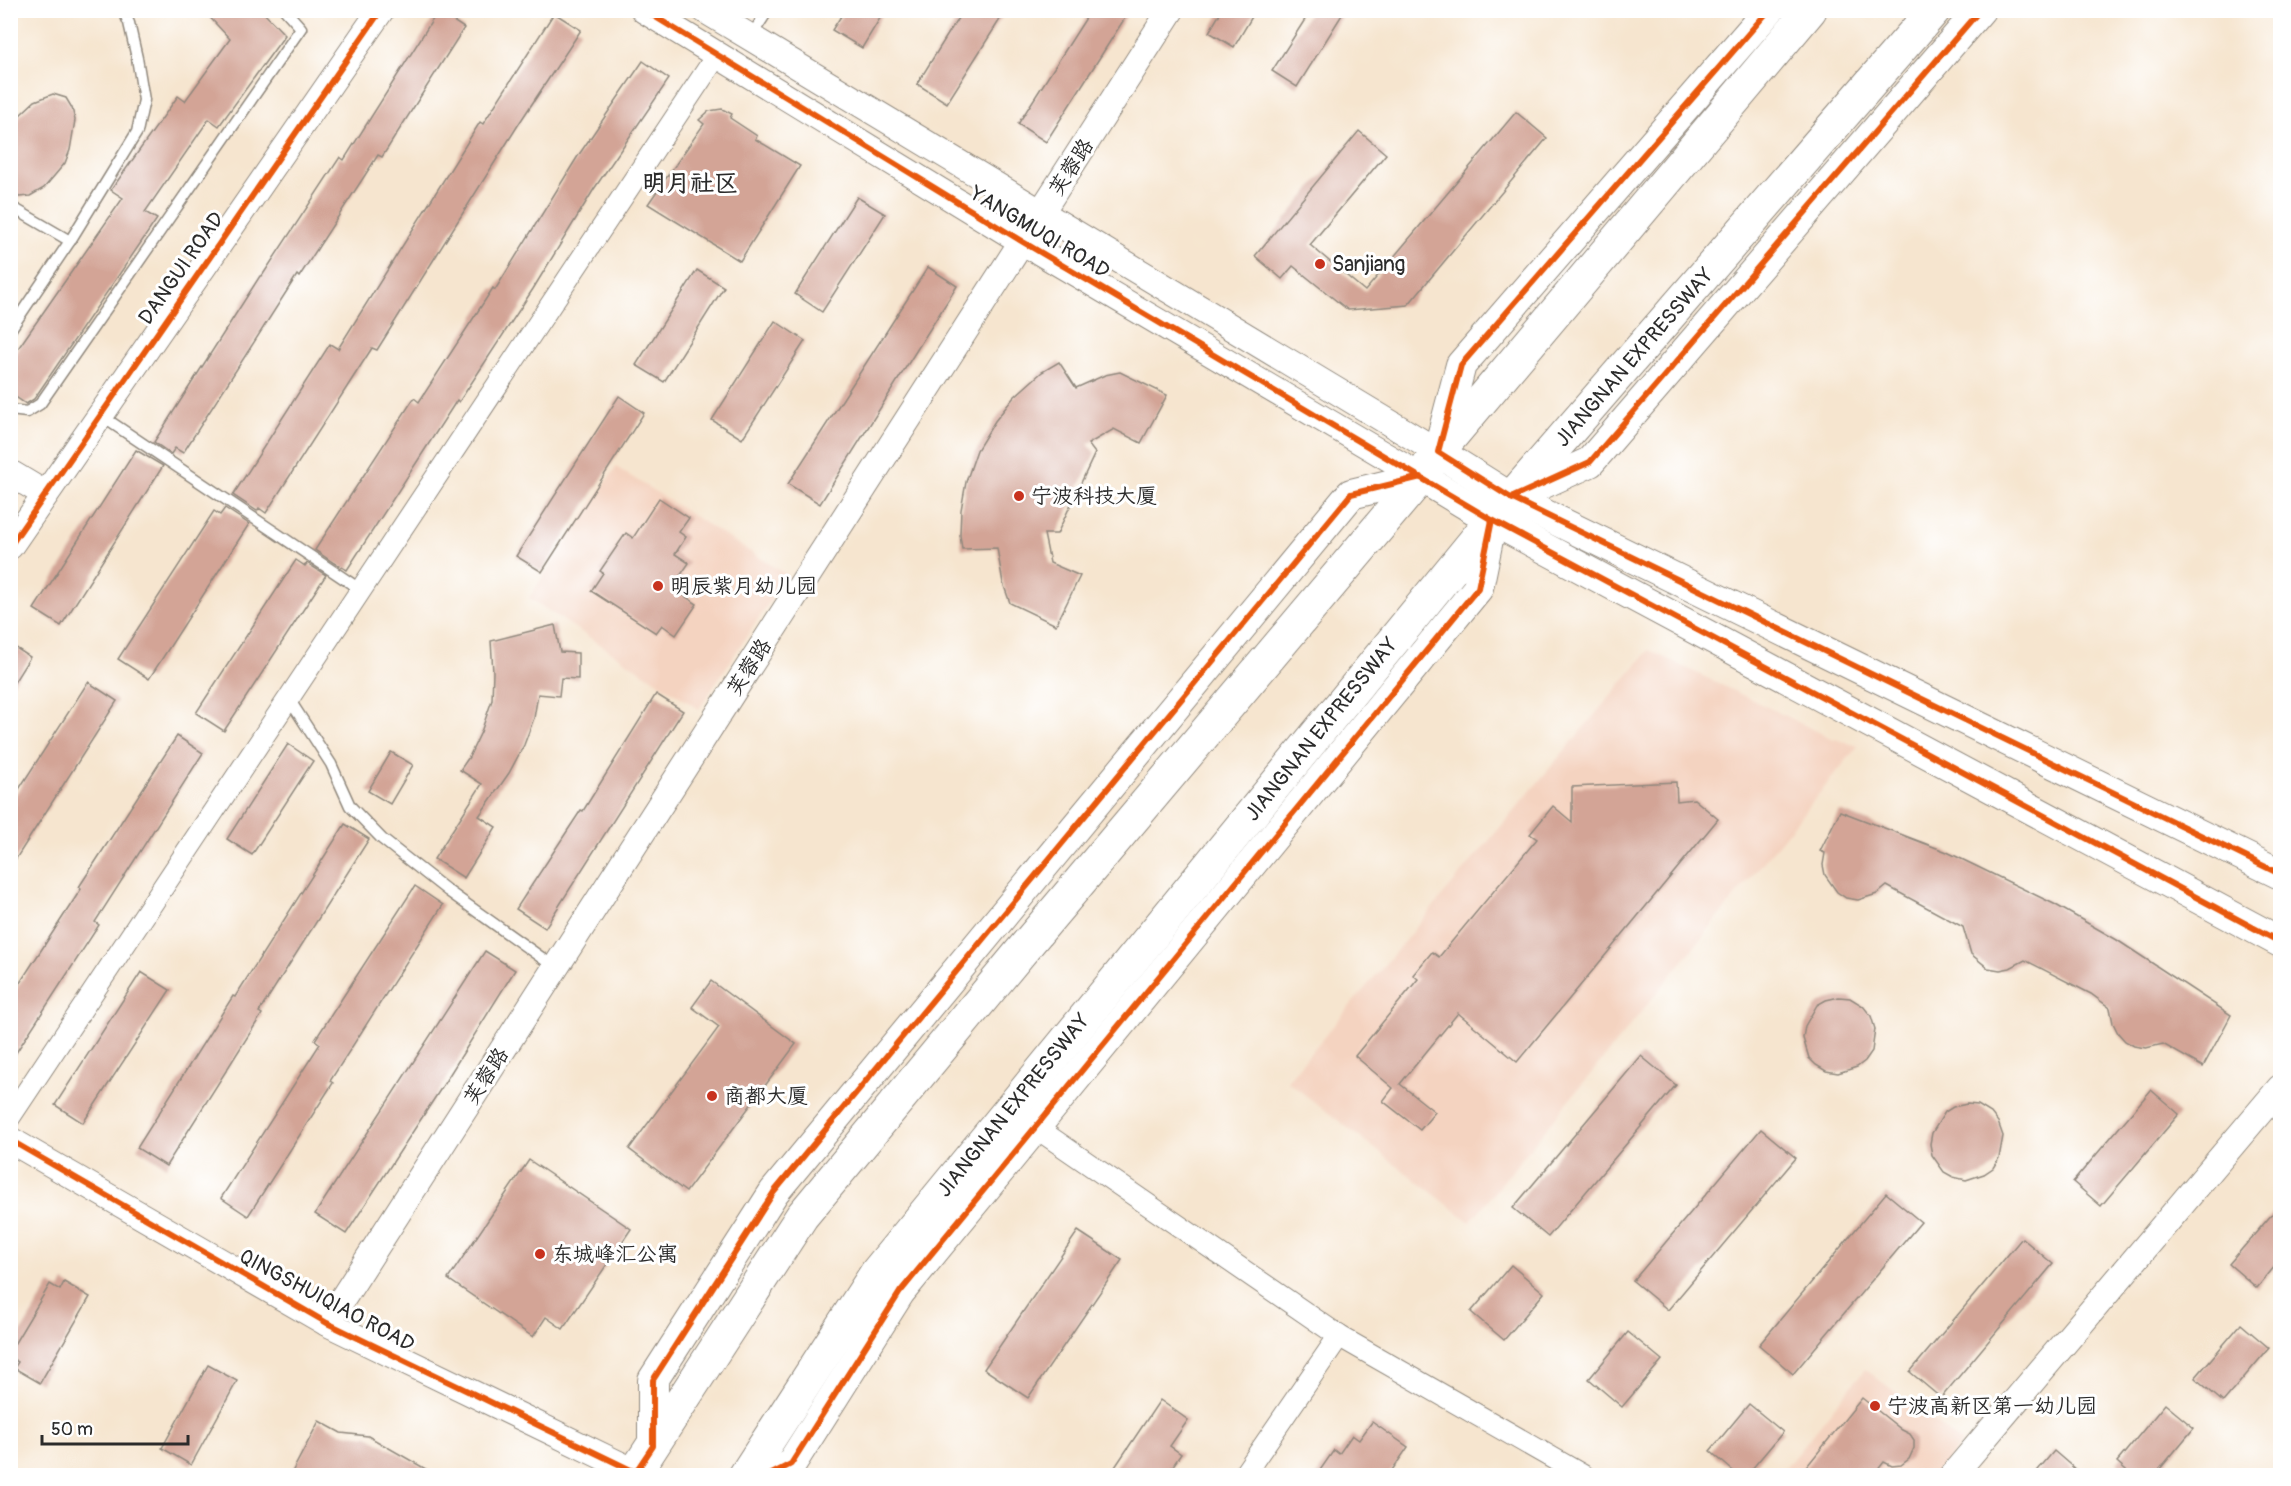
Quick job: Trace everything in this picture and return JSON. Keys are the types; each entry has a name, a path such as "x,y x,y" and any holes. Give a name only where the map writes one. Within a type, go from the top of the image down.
{"main road":[{"path":"1430,465 1461,365 1769,10"},
{"path":"640,1465 802,1216 1810,10"},
{"name":"JIANGNAN EXPRESSWAY","path":"745,1476 877,1272 1501,509 1934,10"},
{"path":"768,1476 791,1464 900,1292 1478,588 1501,509 1590,462 1980,10"},
{"path":"1430,465 1501,509 2280,942"},
{"path":"640,1465 653,1380 774,1192 1351,494 1430,465"},
{"path":"1501,509 2280,874"}],"street":[{"name":"DANGUI ROAD","path":"10,546 381,10"},
{"name":"YANGMUQI ROAD","path":"644,10 1023,242 1430,465"},
{"name":"YANGMUQI ROAD","path":"705,10 1041,214 1430,465"},
{"name":"芙蓉路","path":"327,1323 1171,10"},
{"path":"10,1117 717,55"},
{"path":"10,473 45,494"},
{"path":"1952,1476 2280,1088"},
{"path":"1035,1127 1339,1336 1584,1476"},
{"name":"QINGSHUIQIAO ROAD","path":"10,1140 327,1323 640,1465"},
{"path":"1243,1476 1339,1336"}],"lane":[{"path":"10,330 70,241 137,132 144,100 129,23 123,10"},
{"path":"10,410 27,412 40,404 301,28 285,10"},
{"path":"750,38 768,10"},
{"path":"10,206 70,241"},
{"path":"100,414 361,590"},
{"path":"289,699 330,764 350,806 382,839 448,891 556,968"}],"shaded area":[{"name":"明辰紫月幼儿园","path":"616,467 787,575 699,709 529,598"},
{"path":"1649,650 1831,738 1858,746 1470,1222 1287,1081"},
{"name":"宁波高新区第一幼儿园","path":"1865,1369 1962,1443 1935,1475 1779,1476"}],"building":[{"path":"203,10 261,10 285,35 219,126 209,119 145,212 157,219 34,399 26,404 10,393 10,360 123,198 111,190 178,96 185,101 230,39"},
{"path":"845,10 885,10 862,48 832,30"},
{"path":"963,10 1006,10 947,103 917,84"},
{"path":"1091,10 1130,10 1046,142 1018,124"},
{"path":"1222,10 1256,10 1234,47 1209,32"},
{"path":"1311,10 1345,10 1297,87 1272,71"},
{"path":"438,11 464,28 382,157 378,155 299,277 297,275 183,453 175,448 171,454 154,442 260,276 340,157 344,160"},
{"path":"554,13 581,30 520,122 377,350 372,348 266,513 259,508 257,511 233,495 330,344 338,349 480,122 483,124"},
{"path":"643,61 669,79 594,189 533,289 459,402 457,400 347,570 334,563 315,550 414,398 419,402 493,288 495,290 578,156"},
{"path":"53,94 66,98 72,108 75,120 70,150 65,163 44,188 30,196 19,197 10,193 10,131 20,115 35,101"},
{"path":"722,109 732,114 730,118 757,136 755,139 800,166 740,261 648,204 704,124 699,120 709,111"},
{"path":"1516,112 1547,138 1408,305 1348,310 1293,266 1282,279 1255,256 1359,131 1386,154 1310,245 1365,291"},
{"path":"857,197 885,214 822,312 795,294"},
{"path":"928,267 957,286 820,504 788,484"},
{"path":"697,270 724,287 664,382 636,365"},
{"path":"775,321 805,341 742,439 712,420"},
{"name":"宁波科技大厦","path":"1059,362 1076,388 1105,375 1120,372 1167,395 1141,443 1114,429 1088,444 1095,453 1057,534 1044,534 1050,563 1080,576 1056,625 1010,603 1003,583 997,548 962,549 960,535 961,510 966,482 977,450 995,421 1014,397 1042,372"},
{"path":"619,396 644,413 542,572 516,556"},
{"path":"136,450 163,466 61,626 34,609"},
{"path":"659,498 689,518 679,532 686,537 675,554 689,563 680,576 688,581 680,593 697,604 676,635 662,625 656,633 591,591 603,573 600,571 626,533 633,538"},
{"path":"225,508 249,524 149,679 118,659 214,511 220,515"},
{"path":"296,560 305,566 307,563 326,575 224,731 196,713"},
{"path":"555,625 560,652 578,653 578,679 561,678 559,696 538,694 534,718 524,745 509,773 479,816 496,827 464,878 434,859 482,784 460,770 481,732 492,700 491,641"},
{"path":"10,644 30,657 10,689"},
{"path":"88,682 117,701 10,868 10,803"},
{"path":"656,694 683,711 545,928 516,909 581,810 583,811"},
{"path":"177,736 203,753 95,922 99,925 10,1062 10,998"},
{"path":"288,744 313,761 252,855 227,839"},
{"path":"391,752 413,765 390,804 368,791"},
{"path":"1676,782 1677,801 1694,799 1718,819 1517,1062 1458,1013 1400,1084 1435,1112 1420,1130 1383,1101 1393,1088 1355,1056 1418,979 1413,975 1432,952 1439,957 1537,839 1530,834 1553,806 1572,822 1572,787"},
{"path":"1840,811 1947,852 2054,904 2117,940 2231,1015 2203,1067 2163,1044 2146,1048 2134,1046 2125,1041 2113,1023 2110,1008 2091,994 2025,960 2010,968 2000,970 1988,968 1971,954 1963,927 1887,886 1877,894 1858,900 1846,898 1837,892 1825,875 1823,865 1825,853 1820,851"},
{"path":"345,824 369,839 259,1012 262,1014 166,1166 137,1148"},
{"path":"415,886 443,905 330,1081 333,1083 248,1216 221,1198 320,1044 315,1040"},
{"path":"485,951 515,970 346,1234 315,1214"},
{"path":"141,972 170,990 83,1123 55,1105"},
{"name":"商都大厦","path":"711,981 796,1044 686,1192 629,1149 719,1027 692,1007"},
{"path":"1839,997 1850,998 1863,1006 1871,1016 1875,1029 1872,1051 1865,1061 1857,1067 1838,1073 1826,1071 1809,1058 1803,1038 1805,1026 1817,1005"},
{"path":"1641,1056 1676,1085 1548,1237 1513,1208"},
{"path":"2151,1090 2179,1114 2101,1206 2073,1182"},
{"path":"1967,1104 1978,1105 1991,1113 1998,1122 2003,1136 1999,1158 1993,1168 1984,1174 1966,1180 1944,1172 1932,1155 1930,1144 1932,1133 1945,1112 1953,1107"},
{"path":"1761,1129 1796,1158 1668,1310 1633,1281"},
{"name":"东城峰汇公寓","path":"529,1160 631,1229 563,1329 546,1317 533,1337 448,1279"},
{"path":"1886,1193 1921,1222 1793,1374 1759,1345"},
{"path":"2280,1205 2280,1260 2257,1288 2229,1264"},
{"path":"1078,1231 1122,1260 1028,1398 984,1369"},
{"path":"2022,1238 2053,1264 1941,1398 1910,1372"},
{"path":"1511,1265 1544,1293 1504,1340 1471,1312"},
{"path":"64,1282 90,1297 40,1383 14,1368 18,1362 10,1357 10,1351 50,1284 60,1290"},
{"path":"2241,1324 2269,1348 2223,1402 2195,1378"},
{"path":"1628,1332 1662,1360 1622,1407 1589,1379"},
{"path":"208,1365 237,1381 191,1465 162,1448"},
{"path":"1862,1398 1910,1434 1914,1440 1914,1448 1909,1459 1901,1465 1892,1466 1884,1462 1873,1476 1799,1476"},
{"path":"1160,1400 1188,1420 1170,1446 1181,1454 1166,1476 1109,1476"},
{"path":"1749,1404 1783,1432 1746,1476 1739,1476 1710,1451"},
{"path":"2165,1404 2194,1428 2154,1476 2133,1476 2117,1462"},
{"path":"319,1421 341,1433 368,1436 438,1476 290,1476"},
{"path":"1372,1422 1408,1447 1388,1476 1316,1476 1334,1450 1339,1454 1352,1435 1359,1440"},
{"path":"2054,1451 2083,1476 2033,1476"}],"cycle path":[{"path":"10,546 381,10"},
{"path":"644,10 1023,242 1492,520 2280,942"},
{"path":"1769,10 1461,365 1438,452 1511,498 2280,874"},
{"path":"1511,498 1590,462 1980,10"},
{"path":"633,1476 653,1446 653,1380 774,1192 1351,494 1421,477"},
{"path":"768,1476 791,1464 900,1292 1478,588 1492,520"},
{"path":"10,1140 327,1323 635,1472"}],"place":[{"name":"Sanjiang","path":"1320,264"},
{"name":"宁波科技大厦","path":"1019,496"},
{"name":"明辰紫月幼儿园","path":"658,586"},
{"name":"商都大厦","path":"712,1096"},
{"name":"东城峰汇公寓","path":"540,1254"},
{"name":"宁波高新区第一幼儿园","path":"1875,1406"}],"district":[{"name":"明月社区","path":"690,183"}]}
